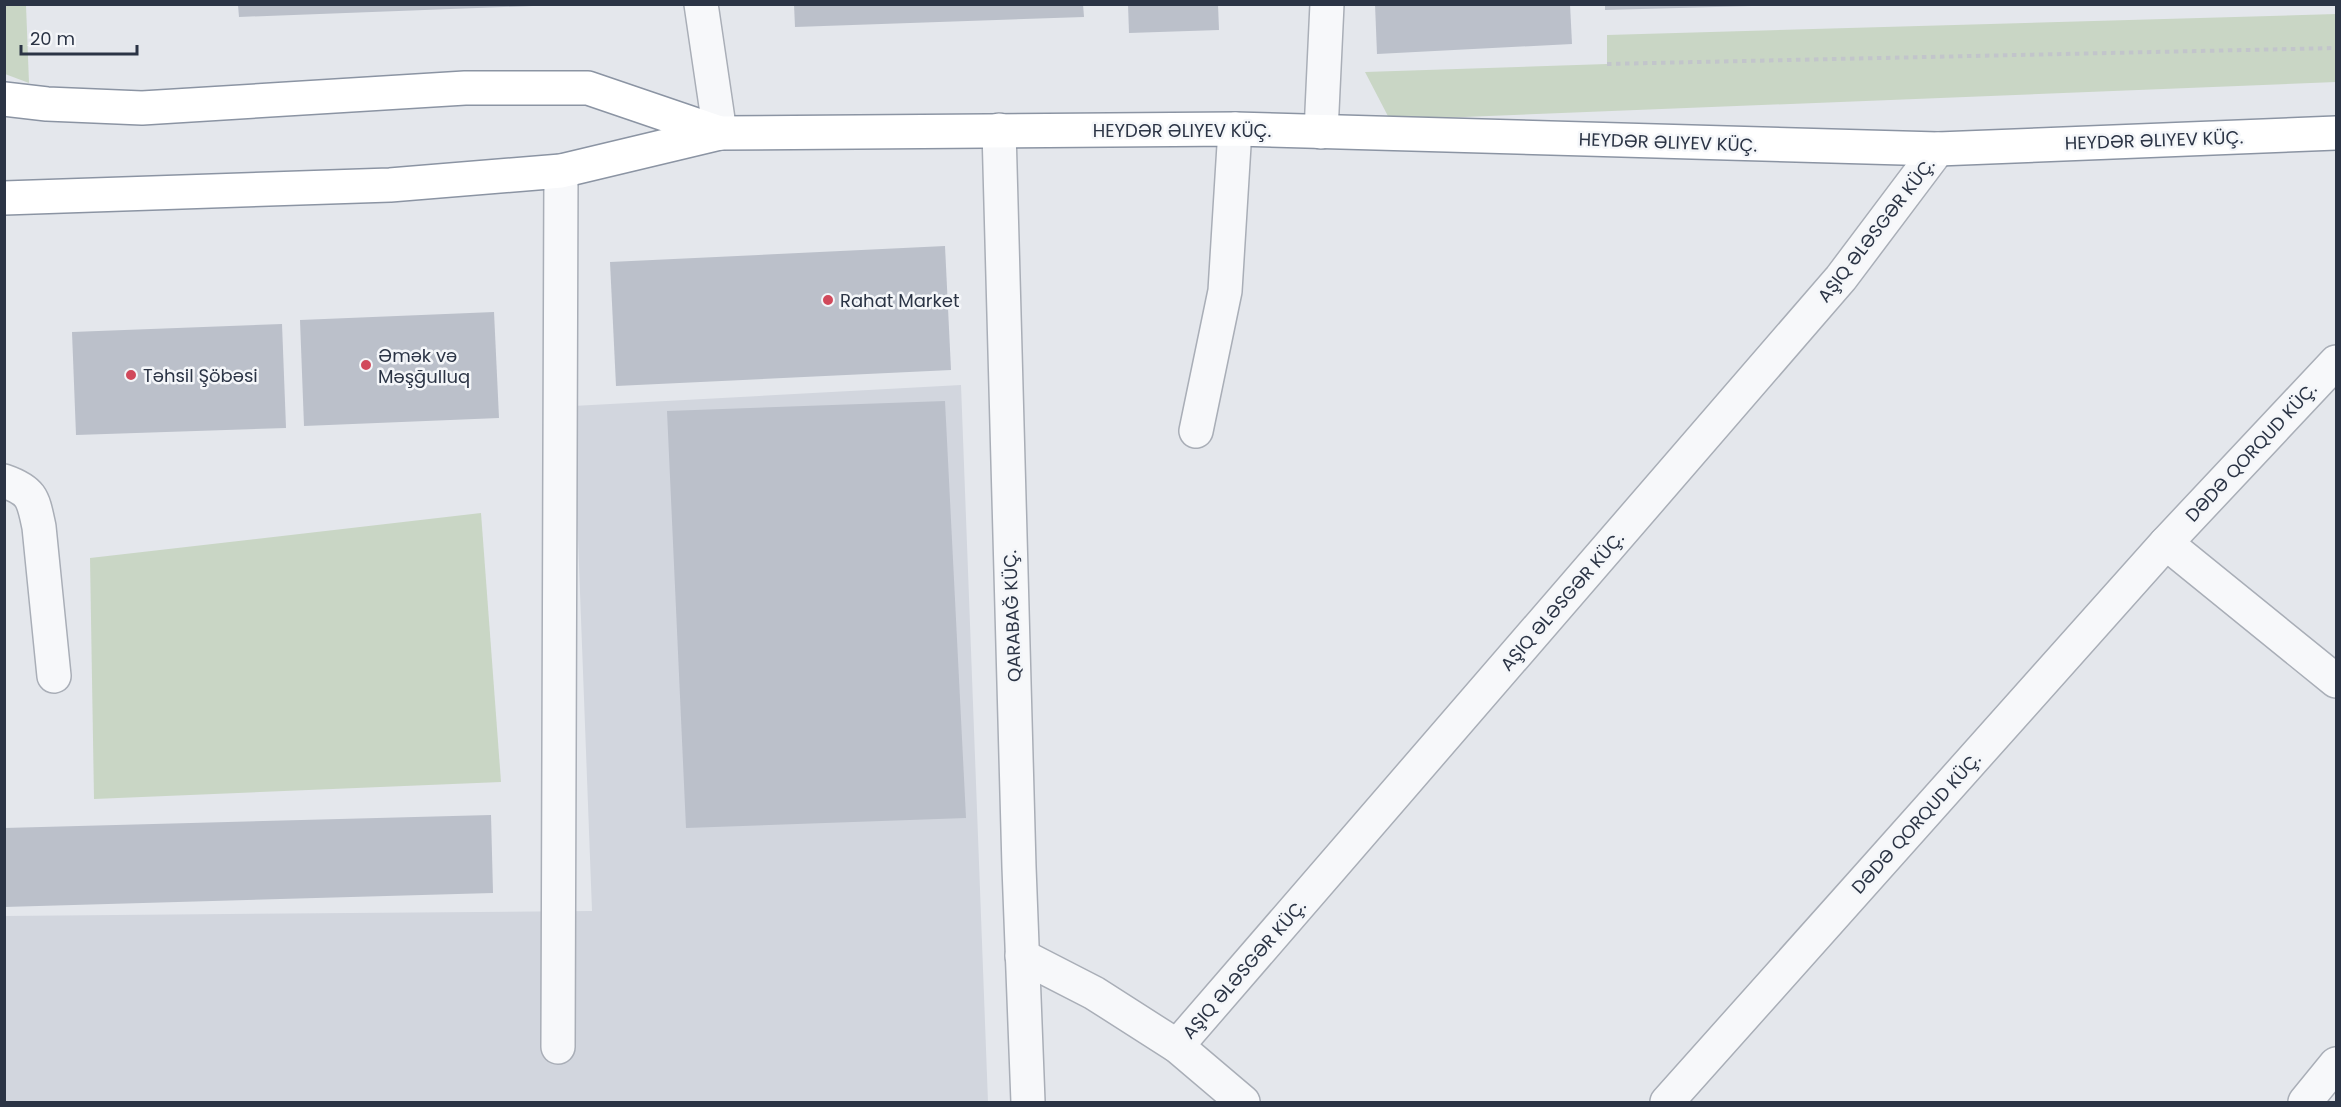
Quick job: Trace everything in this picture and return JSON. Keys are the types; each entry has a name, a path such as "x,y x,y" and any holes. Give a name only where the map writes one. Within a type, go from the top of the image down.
{"highway":[{"path":"4,99 47,104 142,108 465,88 588,88 720,133"},
{"name":"HEYDƏR ƏLIYEV KÜÇ.","path":"720,133 1235,129 1938,149 2337,133"},
{"path":"4,198 390,185 561,171 720,133"}],"street":[{"path":"701,4 720,133"},
{"path":"1321,132 1327,4"},
{"path":"1196,431 1225,291 1235,129"},
{"name":"QARABAĞ KÜÇ.","path":"999,130 1028,1102"},
{"path":"1177,1046 1841,278 1938,149"},
{"path":"558,1047 561,171"},
{"name":"DƏDƏ QORQUD KÜÇ.","path":"1667,1102 2166,543 2337,362"},
{"path":"4,481 27,491 34,505 39,526 54,676"},
{"path":"2166,543 2337,681"},
{"path":"1022,956 1094,993 1177,1046 1243,1102"},
{"path":"2305,1102 2337,1064"}],"path":[{"path":"1607,64 2337,48"}],"shaded area":[{"path":"961,385 988,1102 5,1102 4,916 592,911 573,406"}],"green space":[{"path":"5,4 26,5 29,83 5,74"},
{"path":"2336,14 2336,82 1390,120 1365,72 1607,64 1607,35"},
{"path":"481,513 501,782 94,799 90,558"}],"building":[{"path":"794,4 1083,4 1084,17 795,27"},
{"path":"1128,4 1218,4 1219,30 1129,33"},
{"path":"1375,4 1570,4 1572,44 1377,54"},
{"path":"1605,4 1752,4 1752,6 1605,10"},
{"path":"238,5 533,5 533,6 239,17"},
{"path":"945,246 951,370 616,386 610,262"},
{"path":"494,312 499,418 304,426 300,320"},
{"path":"282,324 286,428 76,435 72,332"},
{"path":"945,401 966,818 686,828 667,411"},
{"path":"491,815 493,893 4,907 4,828"}],"place":[{"name":"Rahat Market","path":"828,300"},
{"name":"Əmək və Məşğulluq","path":"366,365"},
{"name":"Təhsil Şöbəsi","path":"131,375"}]}
